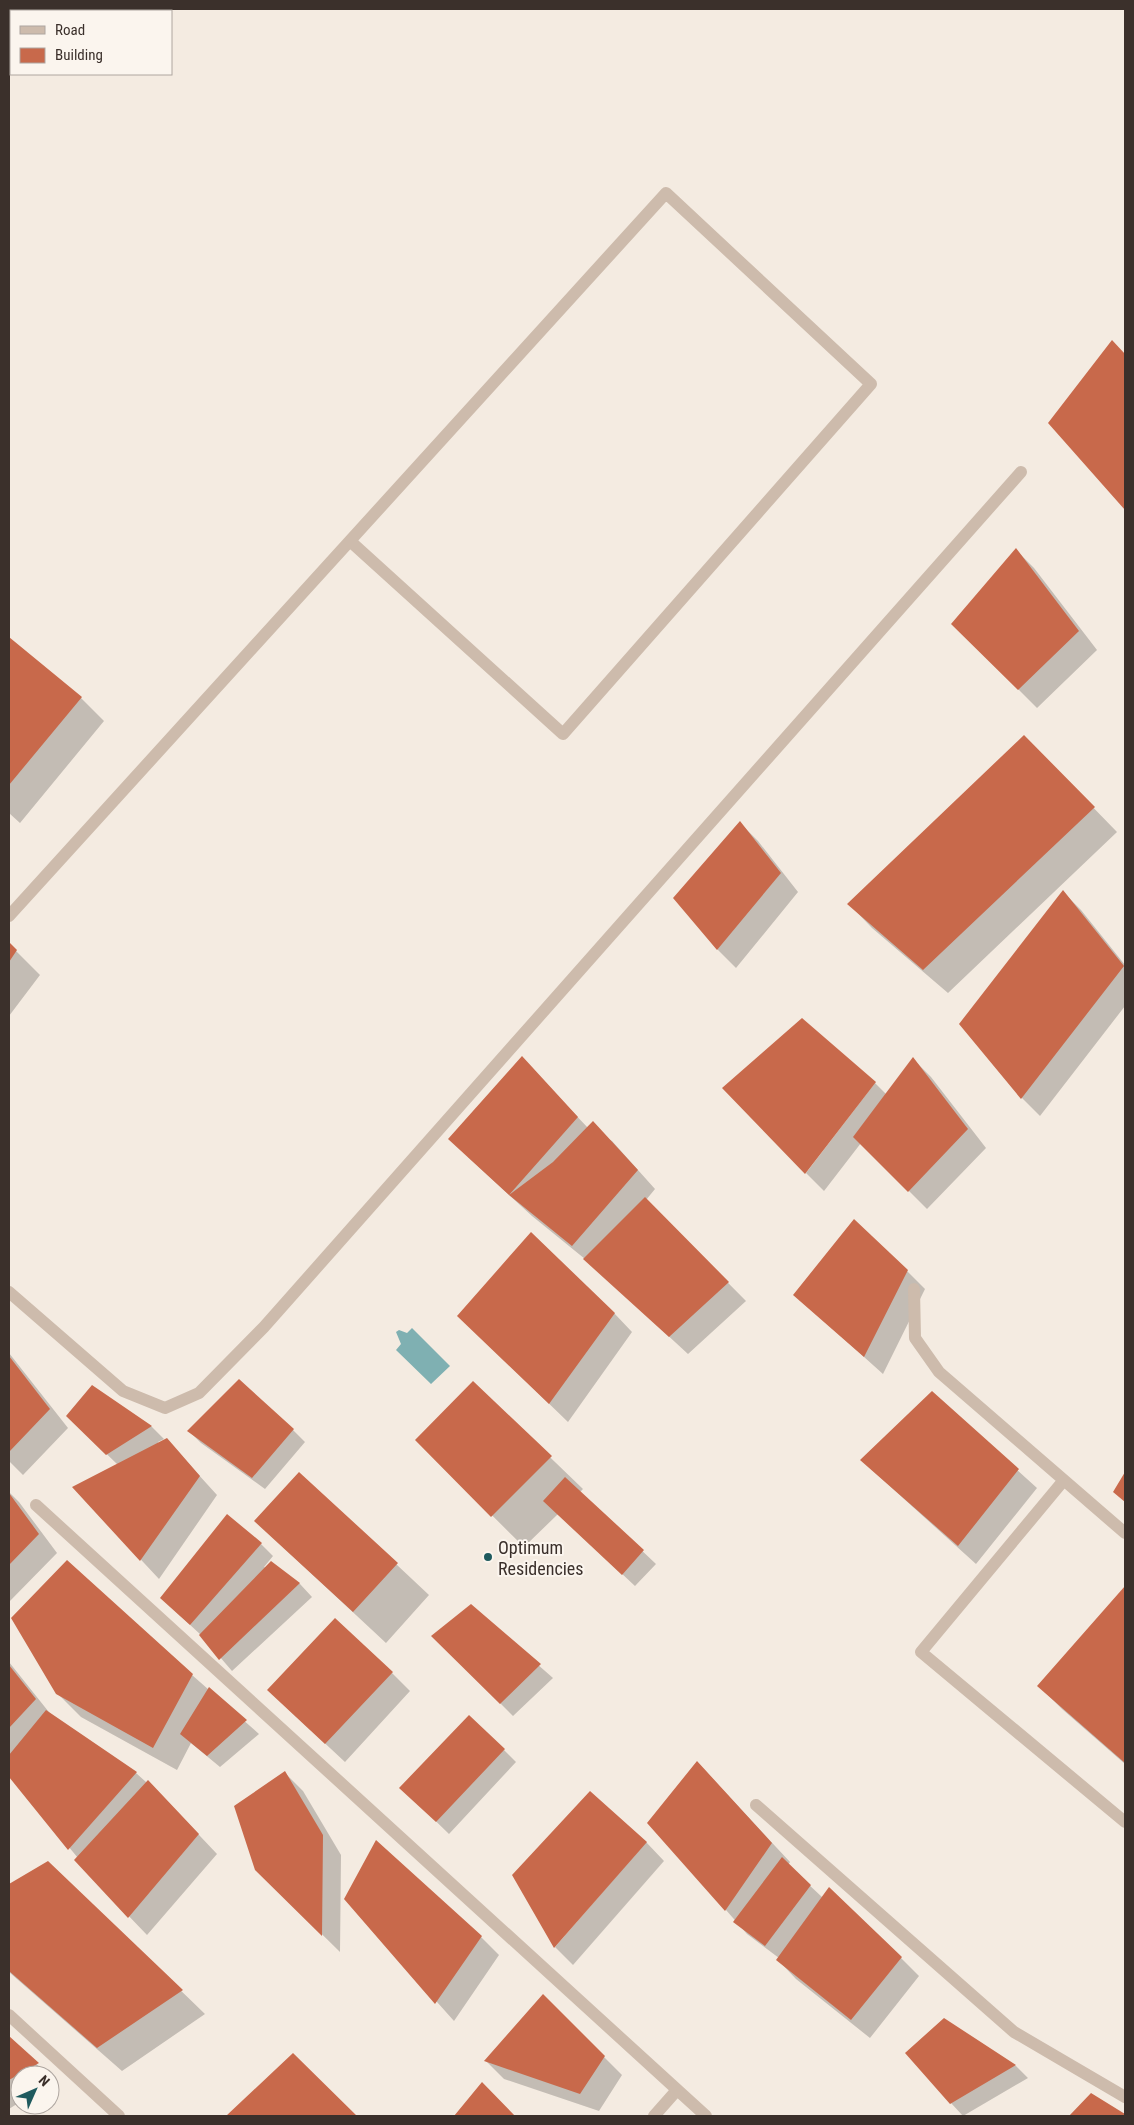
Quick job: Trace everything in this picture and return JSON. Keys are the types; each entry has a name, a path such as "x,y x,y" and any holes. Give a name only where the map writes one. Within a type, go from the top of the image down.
{"street":[{"path":"9,916 350,540 666,193 871,384 563,734 350,540"},
{"path":"9,1292 123,1391 165,1408 199,1393 264,1327 1021,472"},
{"path":"914,1289 915,1338 939,1372 1125,1533"},
{"path":"1064,1480 921,1652 1125,1822"},
{"path":"36,1506 706,2116"},
{"path":"756,1805 1014,2032 1125,2097"},
{"path":"9,2015 119,2116"},
{"path":"654,2116 677,2090"}],"water":[{"path":"412,1328 450,1366 431,1384 396,1350 401,1344 396,1332 399,1330 407,1333"}],"building":[{"path":"1112,340 1125,354 1125,510 1048,423"},
{"path":"1016,548 1079,631 1018,690 951,624"},
{"path":"9,637 82,697 9,785"},
{"path":"1024,735 1095,807 923,970 847,904"},
{"path":"740,821 781,873 717,950 673,898"},
{"path":"1063,890 1124,966 1021,1099 959,1024"},
{"path":"9,942 17,950 9,962"},
{"path":"802,1018 876,1082 805,1174 722,1088"},
{"path":"522,1056 578,1117 509,1195 448,1139"},
{"path":"913,1057 968,1129 908,1192 853,1137"},
{"path":"593,1121 638,1170 572,1246 509,1195 553,1162"},
{"path":"645,1197 729,1282 669,1337 583,1259"},
{"path":"854,1219 908,1270 864,1357 793,1295"},
{"path":"531,1232 615,1313 549,1404 457,1316"},
{"path":"9,1356 50,1409 9,1452"},
{"path":"239,1379 294,1429 252,1478 187,1431"},
{"path":"473,1381 552,1456 491,1517 415,1440"},
{"path":"92,1385 152,1426 106,1455 66,1416"},
{"path":"932,1391 1019,1469 958,1546 860,1460"},
{"path":"167,1438 200,1476 140,1561 72,1487"},
{"path":"299,1472 398,1563 353,1612 254,1521"},
{"path":"1125,1472 1125,1502 1113,1492"},
{"path":"565,1477 644,1550 622,1575 543,1501"},
{"path":"9,1493 39,1534 9,1565"},
{"path":"227,1514 262,1543 190,1625 160,1598"},
{"path":"67,1560 193,1674 153,1748 56,1694 11,1618"},
{"path":"271,1561 300,1583 219,1660 199,1635"},
{"path":"1125,1586 1125,1763 1037,1686"},
{"path":"471,1604 541,1664 500,1704 431,1636"},
{"path":"335,1618 393,1672 325,1744 267,1690"},
{"path":"9,1665 36,1699 9,1728"},
{"path":"209,1687 247,1720 207,1756 180,1734"},
{"path":"46,1710 137,1772 68,1850 9,1777 9,1755"},
{"path":"469,1715 505,1749 436,1822 399,1788"},
{"path":"697,1761 772,1843 725,1911 647,1823"},
{"path":"285,1771 323,1835 322,1936 255,1870 234,1806"},
{"path":"148,1780 199,1834 128,1918 74,1860"},
{"path":"590,1791 647,1842 554,1948 512,1875"},
{"path":"376,1840 482,1936 435,2004 344,1899"},
{"path":"782,1857 811,1885 765,1946 733,1922"},
{"path":"48,1861 183,1990 97,2048 9,1971 9,1884"},
{"path":"829,1887 902,1957 851,2020 776,1960"},
{"path":"543,1994 605,2056 580,2094 484,2061"},
{"path":"944,2018 1016,2065 950,2104 905,2053"},
{"path":"9,2036 39,2063 35,2065 10,2065 9,2080"},
{"path":"293,2053 357,2116 226,2116"},
{"path":"482,2082 515,2116 454,2116"},
{"path":"1091,2093 1125,2114 1125,2116 1069,2116"}],"place":[{"name":"Optimum Residencies","path":"488,1557"}]}
